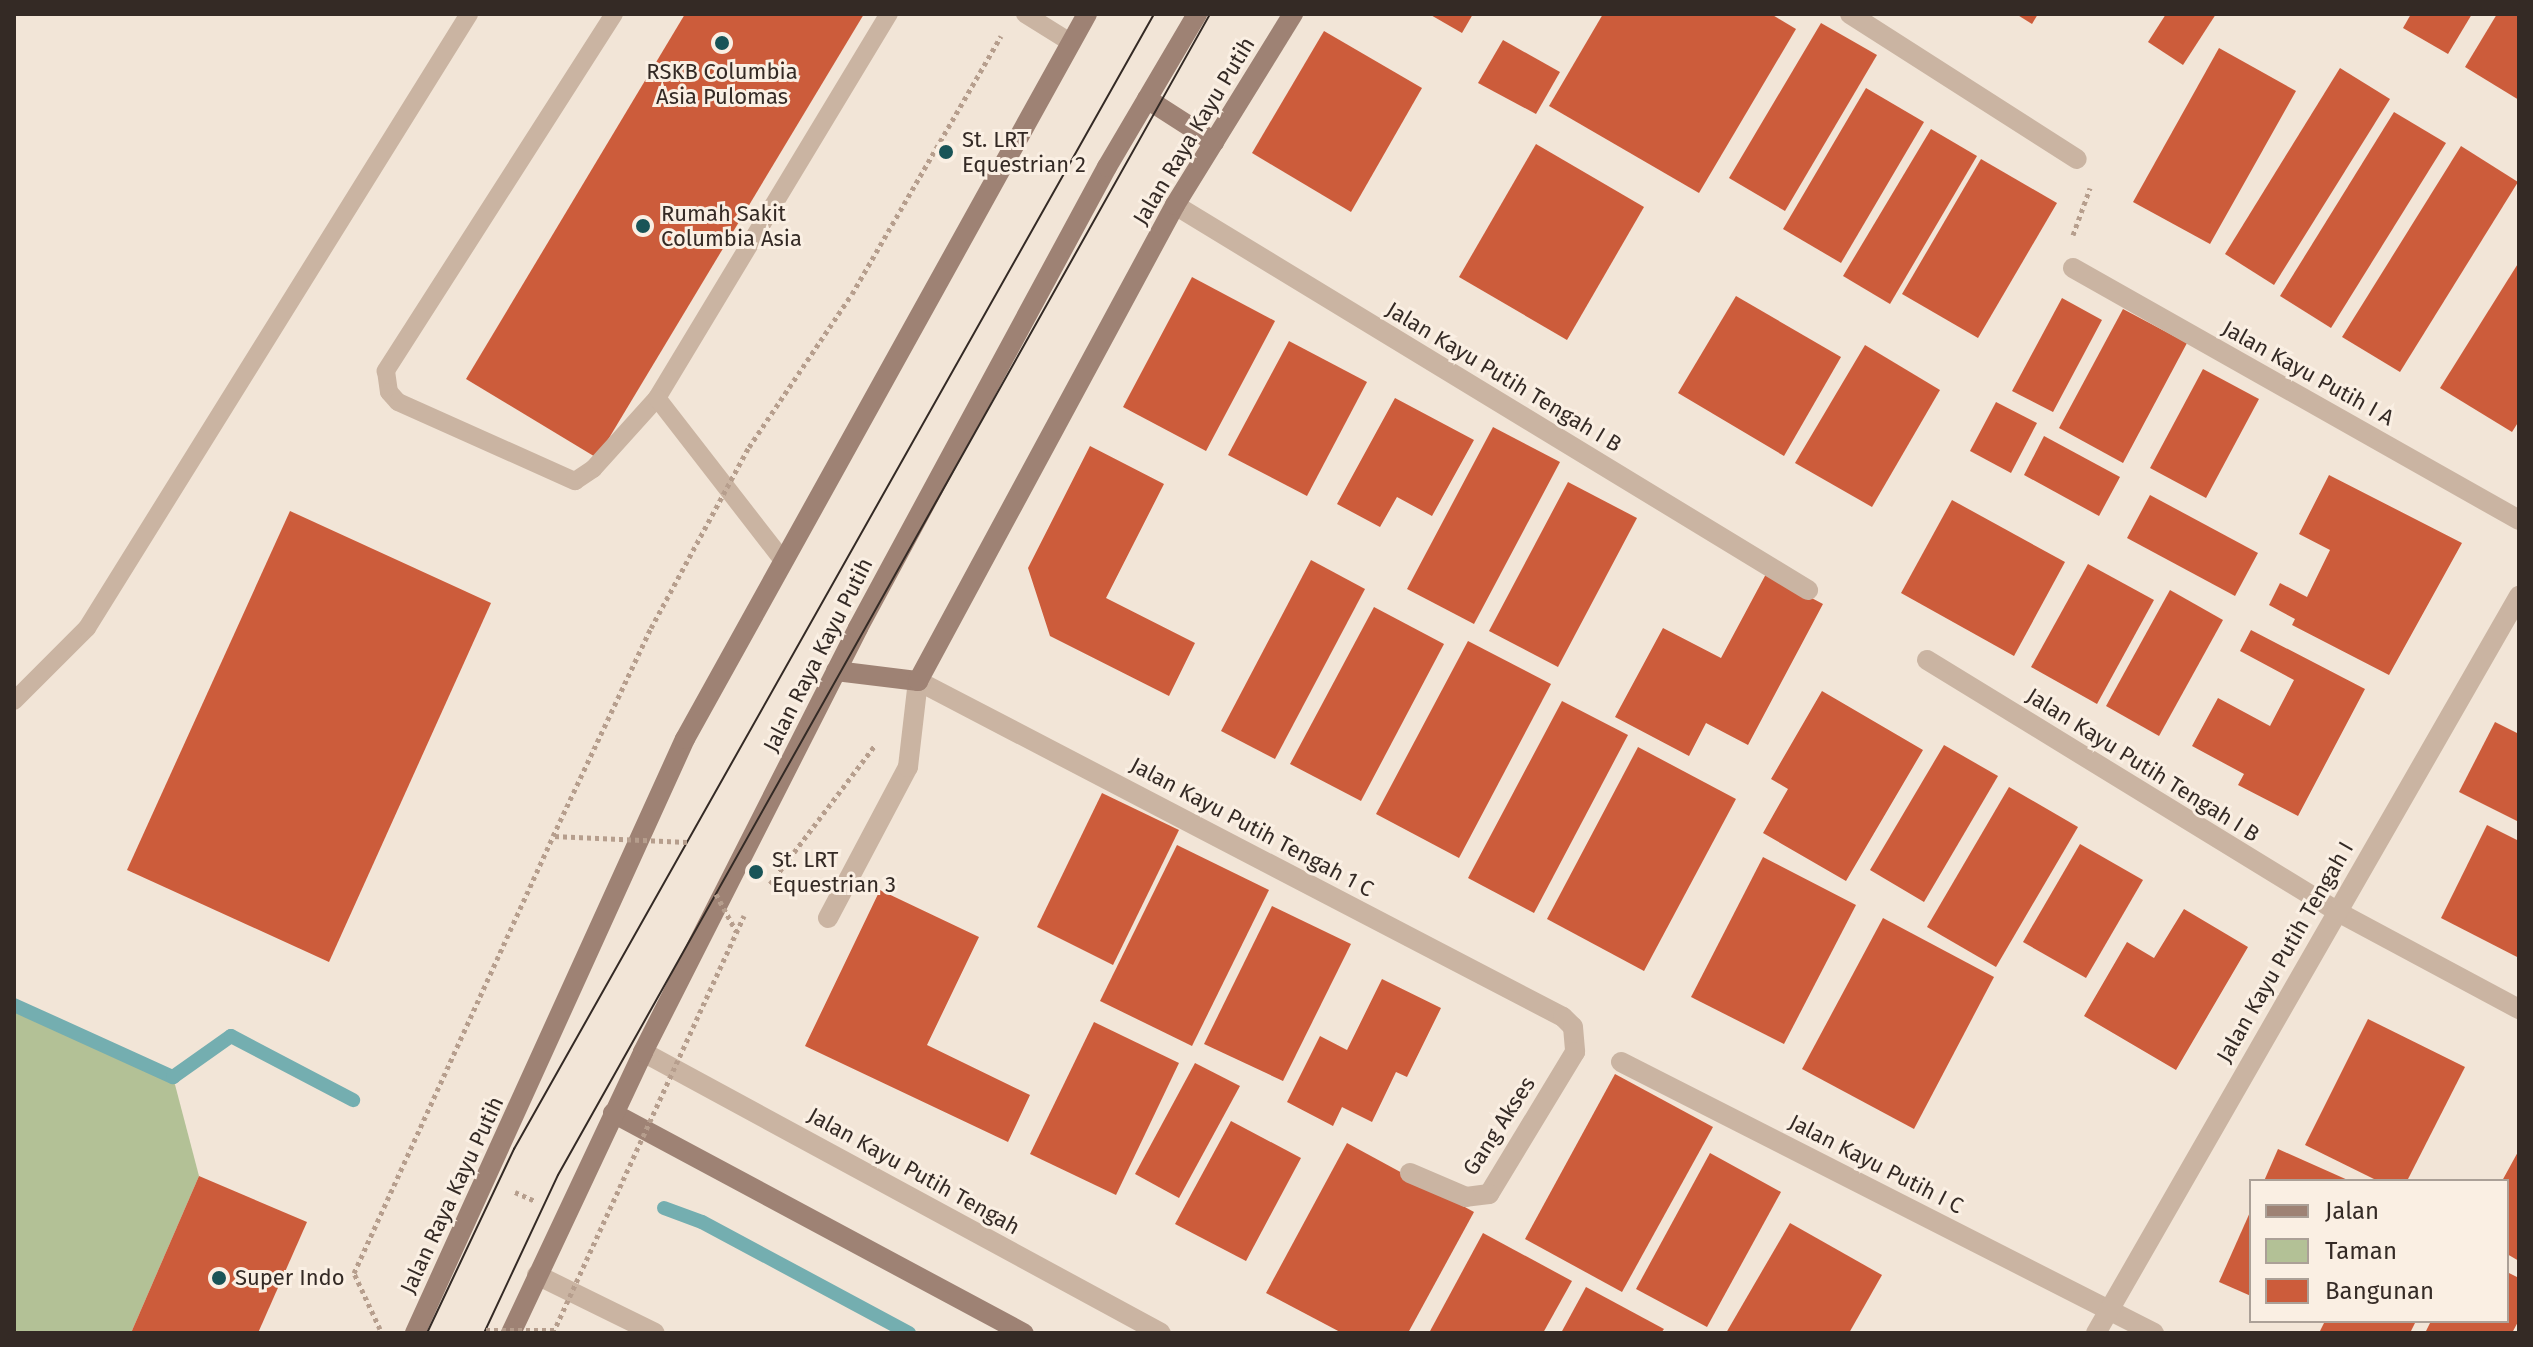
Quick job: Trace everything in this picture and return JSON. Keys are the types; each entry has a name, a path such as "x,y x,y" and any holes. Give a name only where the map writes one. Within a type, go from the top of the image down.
{"main road":[{"name":"Jalan Raya Kayu Putih","path":"415,1333 495,1165 685,739 781,558 1087,14"},
{"name":"Jalan Raya Kayu Putih","path":"511,1333 609,1121 836,671 1147,99 1197,14"},
{"name":"Jalan Raya Kayu Putih","path":"918,681 1175,205 1293,14"},
{"path":"1147,99 1214,142"},
{"path":"836,671 918,681"},
{"path":"609,1121 1024,1333"}],"street":[{"path":"1850,14 2077,159"},
{"name":"Jalan Kayu Putih Tengah I B","path":"1175,205 1808,590"},
{"name":"Jalan Kayu Putih I A","path":"2073,268 2519,520"},
{"name":"Jalan Kayu Putih Tengah I","path":"2096,1333 2519,596"},
{"name":"Jalan Kayu Putih Tengah I B","path":"1927,660 2336,911 2519,1009"},
{"name":"Jalan Raya Kayu Putih","path":"828,918 908,767 918,681"},
{"name":"Jalan Kayu Putih Tengah 1 C","path":"918,681 1563,1017"},
{"name":"Gang Akses","path":"1410,1173 1466,1197 1489,1194 1575,1052 1577,1035 1563,1017"},
{"name":"Jalan Kayu Putih Tengah","path":"643,1052 1161,1333"},
{"name":"Jalan Kayu Putih I C","path":"1621,1062 2154,1333"},
{"path":"537,1275 655,1333"}],"lane":[{"path":"14,701 87,628 469,14"},
{"path":"614,14 392,355 385,382 398,402 575,481 593,469 657,398 889,14"},
{"path":"1025,14 1070,42"},
{"path":"657,398 781,558"}],"path":[{"path":"378,1333 381,1328 354,1273 651,628 749,447 852,294 1006,27"},
{"path":"2073,268 2064,257 2090,185 2077,159"},
{"path":"764,891 850,783"},
{"path":"553,836 687,842"},
{"path":"716,894 736,932"},
{"path":"486,1330 554,1332 736,932 754,904"},
{"path":"504,1187 545,1206"}],"green space":[{"path":"14,1005 173,1077 199,1176 131,1333 14,1333"}],"building":[{"path":"685,14 864,14 597,458 466,379"},
{"path":"1429,14 1473,14 1462,33"},
{"path":"1603,14 1771,14 1796,29 1699,193 1549,106"},
{"path":"2016,14 2038,14 2032,24"},
{"path":"2166,14 2216,14 2183,65 2148,42"},
{"path":"2411,14 2472,14 2448,54 2403,28"},
{"path":"2497,14 2519,14 2519,100 2465,67"},
{"path":"1821,23 1877,55 1785,211 1729,178"},
{"path":"1324,31 1422,88 1351,212 1252,153"},
{"path":"1503,40 1560,72 1536,114 1478,83"},
{"path":"2219,48 2296,91 2210,244 2133,202"},
{"path":"2340,68 2390,99 2274,285 2225,254"},
{"path":"1866,88 1924,122 1841,263 1783,229"},
{"path":"2394,112 2446,143 2331,328 2280,296"},
{"path":"1931,129 1977,156 1890,304 1843,276"},
{"path":"1536,144 1644,207 1567,340 1459,277"},
{"path":"2461,146 2518,182 2400,372 2342,337"},
{"path":"1981,159 2057,203 1978,338 1902,294"},
{"path":"2519,262 2519,421 2512,432 2440,388"},
{"path":"1192,277 1275,321 1206,451 1123,407"},
{"path":"1736,296 1841,357 1784,456 1678,393"},
{"path":"2062,298 2102,320 2053,412 2012,391"},
{"path":"2123,309 2187,343 2123,463 2059,428"},
{"path":"1289,341 1367,382 1307,496 1228,455"},
{"path":"1865,345 1940,390 1872,507 1795,463"},
{"path":"2203,369 2259,399 2206,498 2150,468"},
{"path":"1395,398 1474,440 1432,516 1397,497 1380,527 1337,504"},
{"path":"1996,402 2037,423 2011,473 1970,451"},
{"path":"1493,427 1560,462 1474,624 1407,589"},
{"path":"2044,436 2120,477 2099,516 2024,475"},
{"path":"1090,446 1164,484 1106,598 1195,643 1169,696 1050,636 1028,568"},
{"path":"2329,475 2462,543 2389,675 2292,625 2295,619 2269,605 2280,583 2307,597 2330,550 2299,534"},
{"path":"1568,482 1637,518 1558,667 1489,631"},
{"path":"2150,495 2258,553 2235,596 2127,538"},
{"path":"1952,500 2065,562 2014,656 1901,593"},
{"path":"290,511 491,603 329,962 127,870"},
{"path":"1311,560 1365,589 1275,759 1221,731"},
{"path":"2088,564 2154,600 2097,704 2031,667"},
{"path":"1766,574 1823,604 1748,745 1706,723 1689,756 1615,717 1663,628 1721,658"},
{"path":"2170,590 2223,620 2159,736 2106,706"},
{"path":"1374,607 1444,644 1361,801 1290,764"},
{"path":"2251,630 2365,689 2298,816 2238,785 2244,774 2192,746 2218,698 2270,726 2294,680 2240,651"},
{"path":"1468,641 1551,684 1459,858 1376,814"},
{"path":"1822,691 1923,750 1846,881 1763,833 1788,789 1771,779"},
{"path":"1562,701 1628,735 1534,913 1468,878"},
{"path":"2495,722 2519,734 2519,822 2459,792"},
{"path":"1944,745 1998,776 1924,902 1870,870"},
{"path":"1638,747 1736,799 1644,971 1547,919"},
{"path":"2009,787 2078,827 1996,967 1927,927"},
{"path":"1102,793 1179,830 1113,965 1037,927"},
{"path":"2487,825 2519,841 2519,958 2441,918"},
{"path":"2080,844 2143,880 2086,978 2023,942"},
{"path":"1177,845 1269,890 1192,1046 1100,1001"},
{"path":"1763,857 1856,905 1784,1044 1691,997"},
{"path":"880,890 979,937 927,1045 1030,1095 1008,1142 805,1046"},
{"path":"1272,906 1351,944 1283,1081 1204,1044"},
{"path":"2184,909 2248,947 2176,1070 2084,1016 2127,942 2154,958"},
{"path":"1883,918 1994,977 1914,1129 1802,1069"},
{"path":"1382,979 1441,1008 1407,1077 1396,1072 1372,1122 1342,1107 1333,1126 1287,1102 1320,1036 1347,1050"},
{"path":"2368,1019 2465,1067 2408,1179 2374,1179 2305,1145"},
{"path":"1094,1022 1179,1063 1116,1195 1030,1154"},
{"path":"1195,1063 1240,1086 1179,1198 1135,1174"},
{"path":"1615,1074 1713,1127 1622,1292 1525,1239"},
{"path":"1231,1121 1301,1158 1246,1261 1175,1224"},
{"path":"1347,1143 1474,1212 1408,1333 1342,1333 1266,1293"},
{"path":"2278,1149 2346,1179 2265,1179"},
{"path":"2519,1150 2519,1261 2509,1255 2509,1179 2503,1179"},
{"path":"1710,1153 1781,1192 1707,1327 1636,1289"},
{"name":"Super Indo","path":"199,1176 307,1222 258,1333 131,1333"},
{"path":"2249,1214 2249,1295 2219,1282"},
{"path":"1790,1223 1882,1275 1849,1333 1726,1333"},
{"path":"1483,1233 1572,1281 1543,1333 1429,1333"},
{"path":"2509,1273 2519,1278 2519,1320 2512,1333 2425,1333 2430,1323 2509,1323"},
{"path":"1586,1287 1664,1329 1661,1333 1561,1333"},
{"path":"2324,1323 2415,1323 2410,1333 2319,1333"}],"waterway":[{"path":"14,1005 173,1077 231,1036 353,1100"},
{"path":"664,1208 702,1222 909,1333"}],"tram line":[{"path":"427,1333 514,1149 1154,14"},
{"path":"484,1333 558,1175 1210,14"}],"place":[{"name":"RSKB Columbia Asia Pulomas","path":"722,43"},
{"name":"St. LRT Equestrian 2","path":"946,152"},
{"name":"Rumah Sakit Columbia Asia","path":"643,226"},
{"name":"St. LRT Equestrian 3","path":"756,872"},
{"name":"Super Indo","path":"219,1278"}]}
